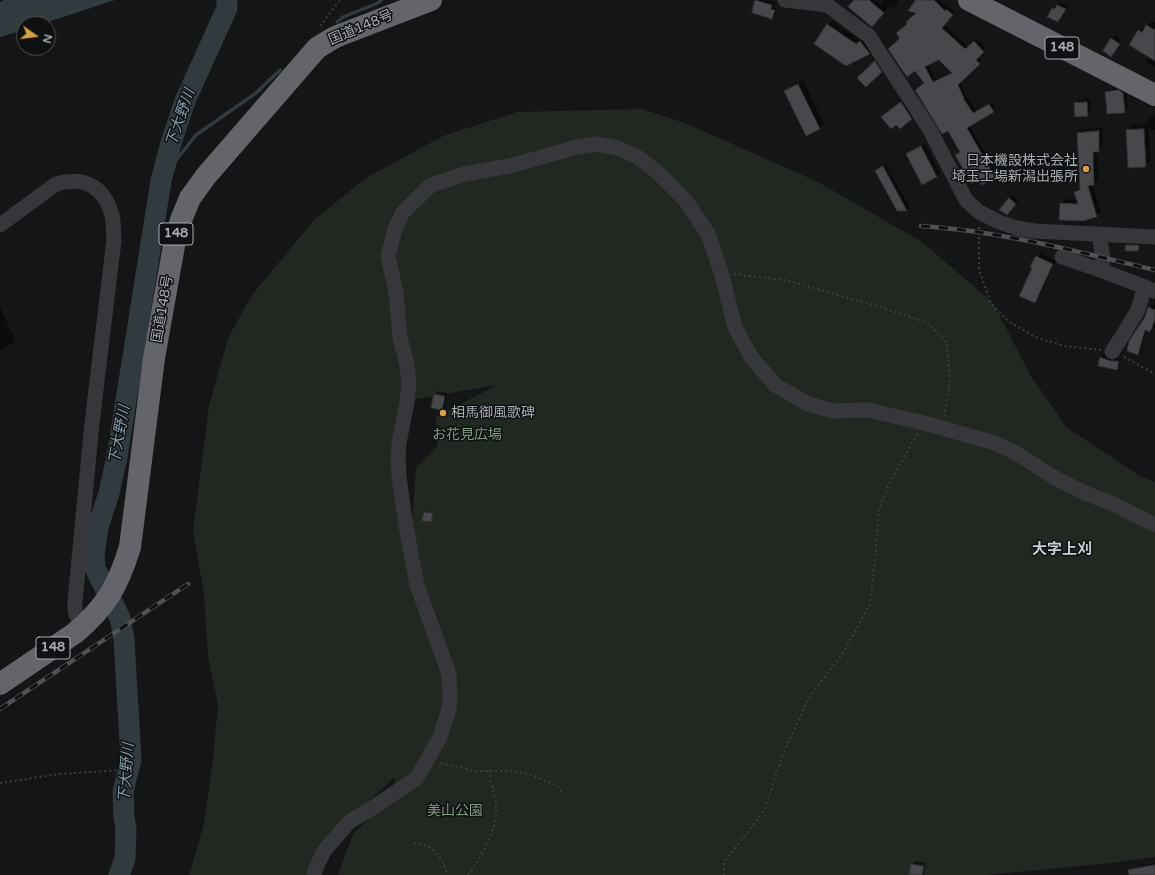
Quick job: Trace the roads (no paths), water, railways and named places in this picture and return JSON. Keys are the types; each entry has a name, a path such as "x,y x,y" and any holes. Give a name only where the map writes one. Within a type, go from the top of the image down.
{"highway":[{"name":"国道148号","path":"0,684 75,633 84,625 103,606 115,587 125,563 130,547 154,358 175,240 180,220 190,198 206,176 309,56 318,48 335,37 431,0"},
{"name":"148","path":"969,0 1155,95"}],"street":[{"path":"785,0 827,3 870,36 930,130 966,200 979,212 999,222 1017,228 1034,231 1155,237"},
{"path":"314,875 324,850 349,822 417,778 440,737 447,718 450,693 449,674 417,584 405,521 399,476 399,443 409,383 407,365 400,338 396,292 388,256 394,229 403,212 431,185 465,174 514,164 577,147 596,144 618,148 639,158 656,171 686,201 708,234 721,272 735,328 751,357 775,385 808,404 833,411 868,410 924,423 995,443 1016,453 1055,478 1155,525"},
{"path":"0,225 56,184 67,181 81,181 91,185 101,193 108,203 112,216 114,240 92,423 74,611 76,616 84,625"},
{"path":"1099,234 1103,258 1101,270"},
{"path":"1062,258 1101,270 1150,289 1112,352"}],"waterway":[{"name":"下大野川","path":"119,875 125,859 126,828 123,792 131,760 124,639 120,618 95,568 94,556 98,527 109,493 117,457 161,181 171,143 185,101 227,8 227,0"},
{"path":"337,22 343,17 378,3 381,0"},
{"path":"162,178 196,135 256,93 280,70"}],"railway":[{"path":"921,226 980,232 1010,237 1155,270"},
{"path":"0,709 188,584"}],"place":[{"name":"日本機設株式会社 埼玉工場新潟出張所","path":"1086,169"},
{"name":"相馬御風歌碑","path":"443,413"}],"district":[{"name":"大字上刈","path":"1062,550"}],"park label":[{"name":"お花見広場","path":"467,435"},
{"name":"美山公園","path":"455,811"}]}
